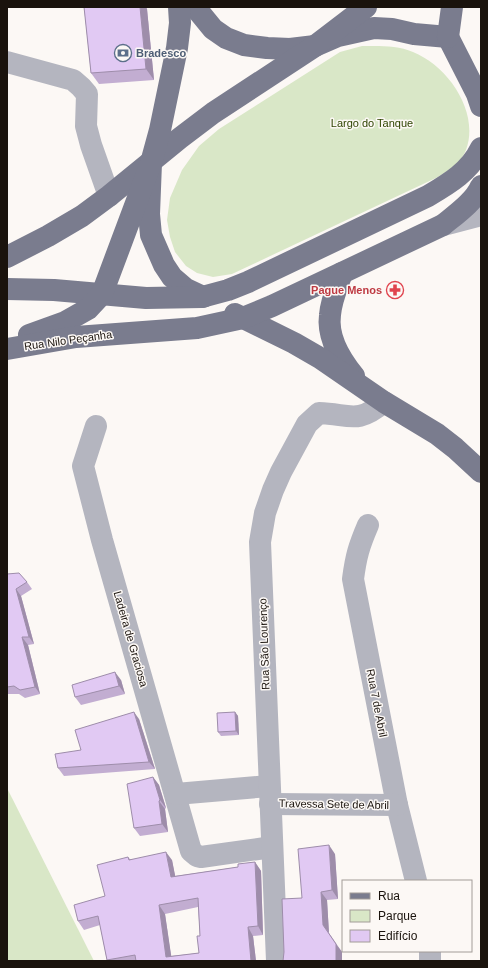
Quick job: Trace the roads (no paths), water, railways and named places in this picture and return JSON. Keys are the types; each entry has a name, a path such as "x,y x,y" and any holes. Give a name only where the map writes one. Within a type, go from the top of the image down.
{"main road":[{"path":"102,294 151,162 160,130 177,48 180,23 179,7"},
{"path":"195,7 214,29 226,38 244,44 266,48 290,50 315,46 338,36 374,28 448,37"},
{"path":"7,257 82,216 213,113 315,46 366,7"},
{"path":"452,7 448,37 477,94 481,106"},
{"path":"7,289 54,290 146,298 202,297 228,290 248,282 450,184 466,170 476,158 481,148"},
{"path":"151,162 149,214 151,235 164,265 172,277 186,289 294,343 320,358 384,402 437,434 481,472"},
{"path":"243,318 272,306 443,225 467,205 481,186"},
{"path":"342,273 334,298 329,326 333,340 343,361 364,388"},
{"name":"Rua Nilo Peçanha","path":"7,343 65,322 88,309 102,294"},
{"name":"Rua Nilo Peçanha","path":"7,349 76,337 197,328 243,318"},
{"path":"294,343 317,341 323,336 329,326"}],"street":[{"path":"448,37 481,83"},
{"path":"7,62 73,80 87,94 86,126 109,196"},
{"path":"443,225 481,205"},
{"path":"443,225 481,215"},
{"name":"Rua São Lourenço","path":"277,961 260,542 265,513 281,472 307,424 313,417 319,413 349,418 363,415 374,410 384,402"},
{"name":"Ladeira de Graciosa","path":"96,426 83,466 102,540 176,794 191,851 197,856 201,857 272,847"},
{"name":"Rua 7 de Abril","path":"368,525 359,546 353,579 397,805 416,880"},
{"name":"Travessa Sete de Abril","path":"176,794 270,795 397,805"}],"place":[{"name":"Bradesco","path":"123,53"},
{"name":"Pague Menos","path":"395,290"}],"park label":[{"name":"Largo do Tanque","path":"372,123"}]}
